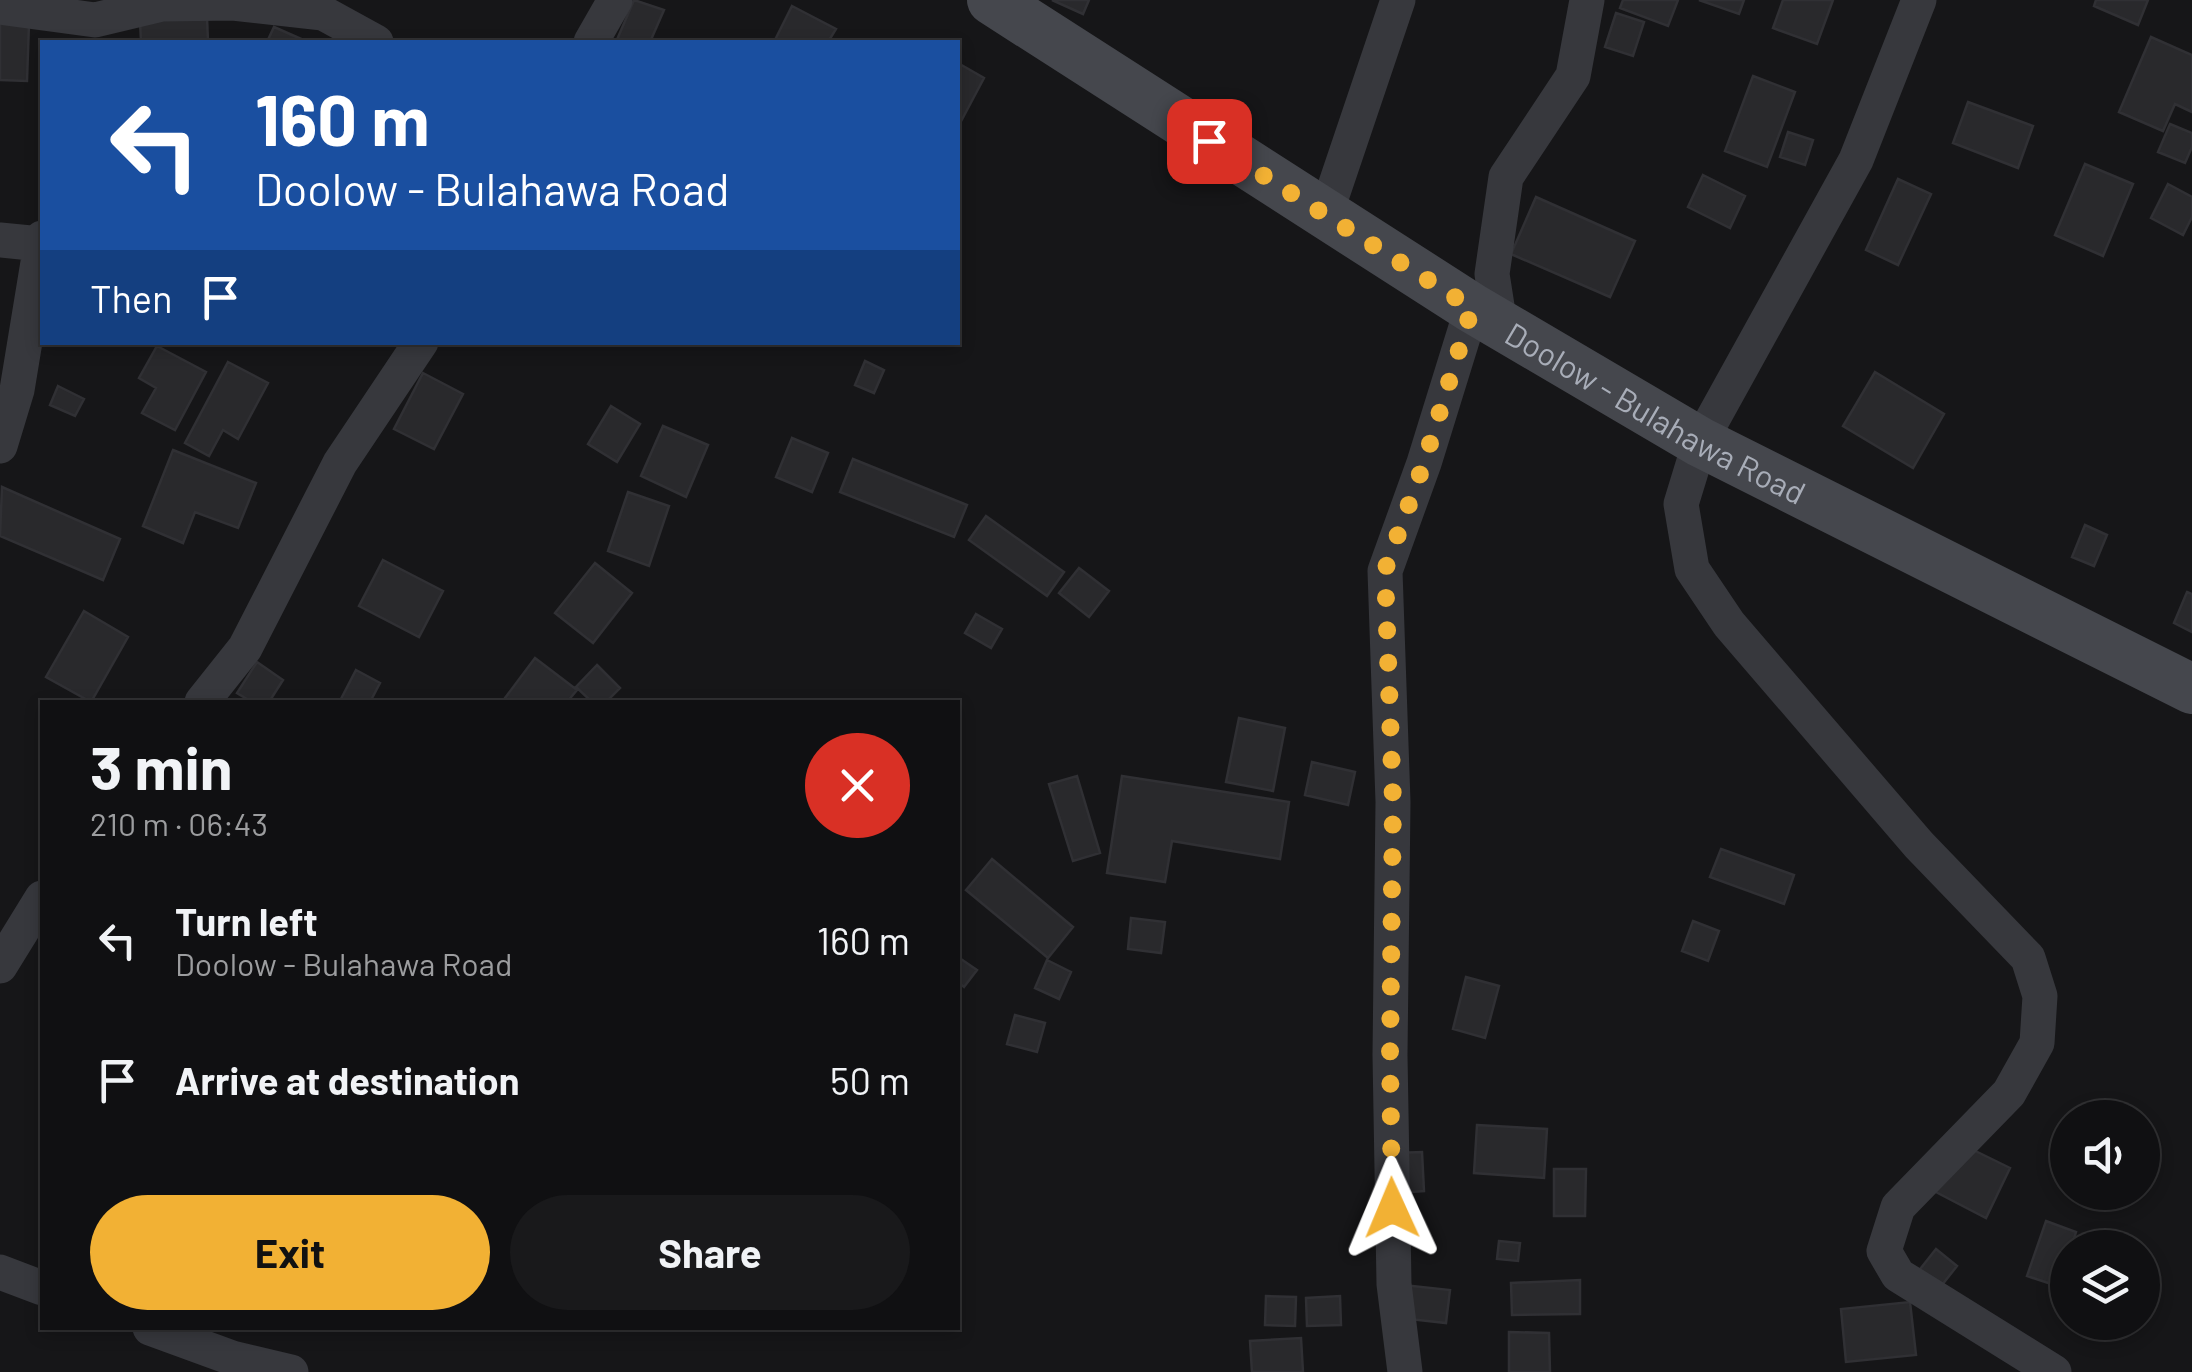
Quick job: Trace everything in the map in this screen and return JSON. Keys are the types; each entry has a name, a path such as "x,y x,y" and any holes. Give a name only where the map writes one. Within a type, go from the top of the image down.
{"main road":[{"name":"Doolow - Bulahawa Road","path":"992,0 1486,317 1700,442 2192,689"}],"street":[{"path":"592,40 615,0"},
{"path":"1325,216 1398,0"},
{"path":"1406,1372 1394,1284 1390,1055 1393,802 1385,570 1424,463 1486,317 1506,177 1573,76 1587,0"},
{"path":"1918,0 1856,160 1700,442 1681,504 1692,569 1729,624 1919,844 2028,958 2040,996 2037,1042 2009,1093 1898,1207 1884,1251 1898,1275 2054,1372"},
{"path":"0,6 99,21 162,4 233,3 323,13 372,40"},
{"path":"0,240 40,241"},
{"path":"0,446 40,250"},
{"path":"204,700 245,648 340,463 420,345"},
{"path":"0,966 40,901"},
{"path":"0,1272 40,1287"},
{"path":"155,1330 232,1358 291,1372"}],"building":[{"path":"634,0 664,10 651,40 617,40"},
{"path":"1052,0 1089,0 1083,14"},
{"path":"1623,0 1678,0 1668,26 1620,8"},
{"path":"1699,0 1744,0 1739,14"},
{"path":"1783,0 1833,0 1817,44 1773,28"},
{"path":"2096,0 2148,0 2138,25 2094,6"},
{"path":"792,6 836,29 829,40 775,40"},
{"path":"1616,13 1644,22 1633,56 1605,47"},
{"path":"207,17 208,40 141,40 140,21"},
{"path":"0,21 29,23 27,81 0,80"},
{"path":"274,27 303,40 268,40"},
{"path":"2151,37 2192,55 2192,112 2175,104 2163,131 2119,112"},
{"path":"960,64 984,78 960,123"},
{"path":"1753,76 1795,92 1767,167 1725,151"},
{"path":"1968,102 2033,126 2018,168 1953,143"},
{"path":"2170,124 2192,133 2192,147 2185,163 2158,152"},
{"path":"1788,132 1813,140 1805,165 1780,157"},
{"path":"2085,164 2133,184 2103,256 2055,235"},
{"path":"1703,175 1745,196 1730,228 1688,207"},
{"path":"1898,179 1931,194 1898,265 1866,250"},
{"path":"2168,184 2192,197 2192,217 2183,235 2151,218"},
{"path":"1536,197 1635,241 1610,297 1511,254"},
{"path":"157,346 206,372 175,430 142,413 156,388 139,378"},
{"path":"865,361 884,370 874,393 855,385"},
{"path":"228,362 268,383 238,439 223,430 209,456 185,443"},
{"path":"1875,372 1944,414 1913,468 1843,426"},
{"path":"423,373 463,394 434,449 394,429"},
{"path":"58,386 84,399 75,416 50,405"},
{"path":"611,406 640,424 617,462 588,444"},
{"path":"663,426 708,445 686,497 641,476"},
{"path":"792,438 828,453 812,492 776,477"},
{"path":"173,450 256,483 238,528 195,512 183,543 143,526"},
{"path":"853,459 967,505 954,537 840,492"},
{"path":"2,487 120,539 103,580 0,536"},
{"path":"628,492 669,506 649,566 608,551"},
{"path":"986,516 1064,572 1047,596 969,540"},
{"path":"2085,525 2107,535 2094,566 2072,557"},
{"path":"383,560 443,591 419,637 359,606"},
{"path":"595,563 632,593 593,643 555,613"},
{"path":"1079,568 1109,591 1089,617 1059,593"},
{"path":"2187,592 2192,594 2192,632 2174,623"},
{"path":"84,611 128,637 92,700 46,677"},
{"path":"976,614 1002,629 991,648 965,633"},
{"path":"535,658 577,690 569,700 504,700"},
{"path":"257,662 283,680 270,700 249,700 237,693"},
{"path":"597,665 620,688 608,700 590,700 576,687"},
{"path":"356,670 380,683 371,700 341,699"},
{"path":"1239,718 1285,728 1273,791 1226,782"},
{"path":"1312,762 1355,772 1348,805 1305,795"},
{"path":"1077,776 1100,853 1073,861 1049,784"},
{"path":"1122,776 1289,802 1280,859 1172,841 1165,882 1107,873"},
{"path":"1721,849 1794,875 1784,904 1710,877"},
{"path":"992,859 1073,927 1048,958 966,890"},
{"path":"1131,918 1165,922 1161,953 1128,949"},
{"path":"1693,921 1719,931 1708,961 1682,951"},
{"path":"960,958 977,970 964,987 960,984"},
{"path":"1047,960 1071,972 1059,999 1035,988"},
{"path":"1466,977 1499,986 1485,1038 1453,1029"},
{"path":"1015,1015 1045,1023 1037,1052 1007,1044"},
{"path":"1477,1125 1547,1129 1544,1178 1474,1173"},
{"path":"1955,1141 2010,1168 1986,1218 1932,1190"},
{"path":"1422,1152 1424,1191 1397,1193 1395,1153"},
{"path":"1554,1169 1586,1169 1585,1216 1554,1216"},
{"path":"2046,1221 2071,1230 2050,1230 2050,1284 2027,1276"},
{"path":"1499,1241 1520,1243 1518,1261 1497,1259"},
{"path":"1936,1249 1957,1266 1938,1290 1917,1273"},
{"path":"1580,1280 1580,1314 1512,1315 1511,1283"},
{"path":"1403,1285 1450,1290 1446,1323 1400,1318"},
{"path":"1266,1296 1296,1297 1295,1326 1265,1325"},
{"path":"1340,1296 1341,1325 1307,1326 1306,1298"},
{"path":"1910,1302 1916,1355 1846,1362 1841,1309"},
{"path":"1509,1332 1549,1333 1550,1372 1509,1372"},
{"path":"1301,1338 1303,1372 1252,1372 1250,1341"}],"route":[{"path":"1209,141 1472,308 1424,463 1385,570 1393,802 1392,1208"}]}
